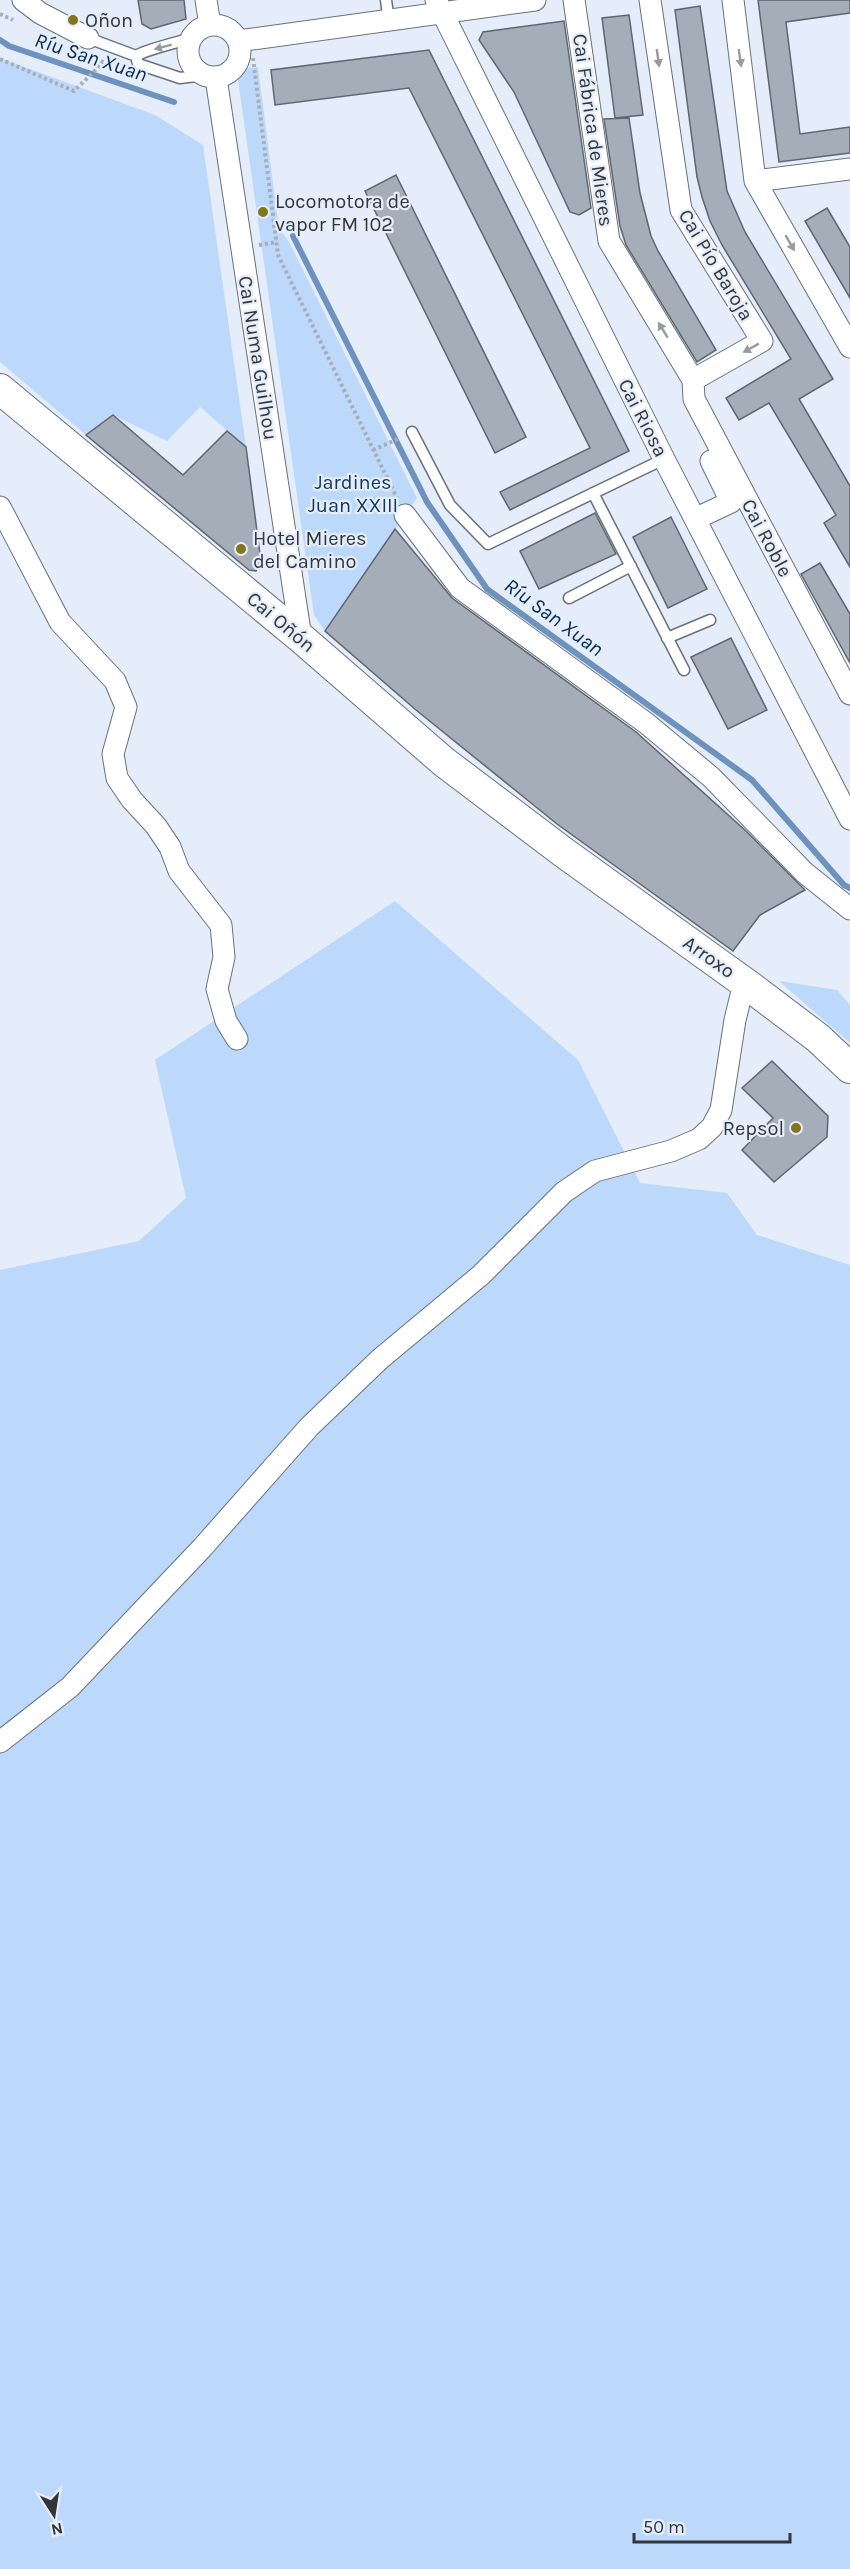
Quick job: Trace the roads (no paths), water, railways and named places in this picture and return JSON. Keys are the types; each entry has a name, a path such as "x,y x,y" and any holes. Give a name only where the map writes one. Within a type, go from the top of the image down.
{"street":[{"path":"23,0 40,13 88,38"},
{"path":"206,0 210,26"},
{"path":"238,41 389,22 438,7 535,0"},
{"name":"Cai Fábrica de Mieres","path":"574,0 609,241 693,380"},
{"name":"Cai Pío Baroja","path":"650,0 681,210 762,341 693,380"},
{"path":"733,0 755,181 850,347"},
{"name":"Cai Riosa","path":"438,7 664,459 850,819"},
{"path":"210,26 227,28 238,41 240,49 237,65 231,71 210,76 191,64 188,46 196,32 210,26"},
{"name":"Cai Numa Guilhou","path":"210,76 301,638"},
{"path":"755,181 850,169"},
{"name":"Cai Roble","path":"693,380 694,399 850,694"},
{"name":"Cai Oñón","path":"0,389 301,638 444,762 563,852"},
{"path":"695,519 731,502 702,441 707,438 721,468 728,464"},
{"path":"0,507 60,622 115,681 126,707 113,754 117,778 132,800 156,826 170,846 179,872 221,925 224,957 217,990 226,1021 237,1039"},
{"path":"405,515 460,588 646,723 711,777 805,873 850,909"},
{"name":"Arroxo","path":"563,852 744,982 818,1038 850,1068"},
{"path":"0,1743 70,1688 202,1548 317,1420 380,1359 481,1275 564,1192 595,1171 671,1151 699,1139 712,1127 721,1110 735,1020 744,982"}],"lane":[{"path":"386,0 389,22"},
{"path":"88,38 136,56"},
{"path":"136,56 143,51 160,49 192,38"},
{"path":"136,56 138,64 180,78 210,76"},
{"path":"412,432 450,505 488,544 664,459"},
{"path":"593,493 684,670"},
{"path":"569,598 631,566"},
{"path":"667,639 710,620"}],"waterway":[{"name":"Ríu San Xuan","path":"0,40 9,46 174,102"},
{"name":"Ríu San Xuan","path":"293,236 427,502 487,589 752,780 844,885 850,888"}],"place":[{"name":"Oñon","path":"73,20"},
{"name":"Locomotora de vapor FM 102","path":"263,212"},
{"name":"Hotel Mieres del Camino","path":"241,549"},
{"name":"Repsol","path":"796,1128"}],"park label":[{"name":"Jardines Juan XXIII","path":"353,494"}]}
